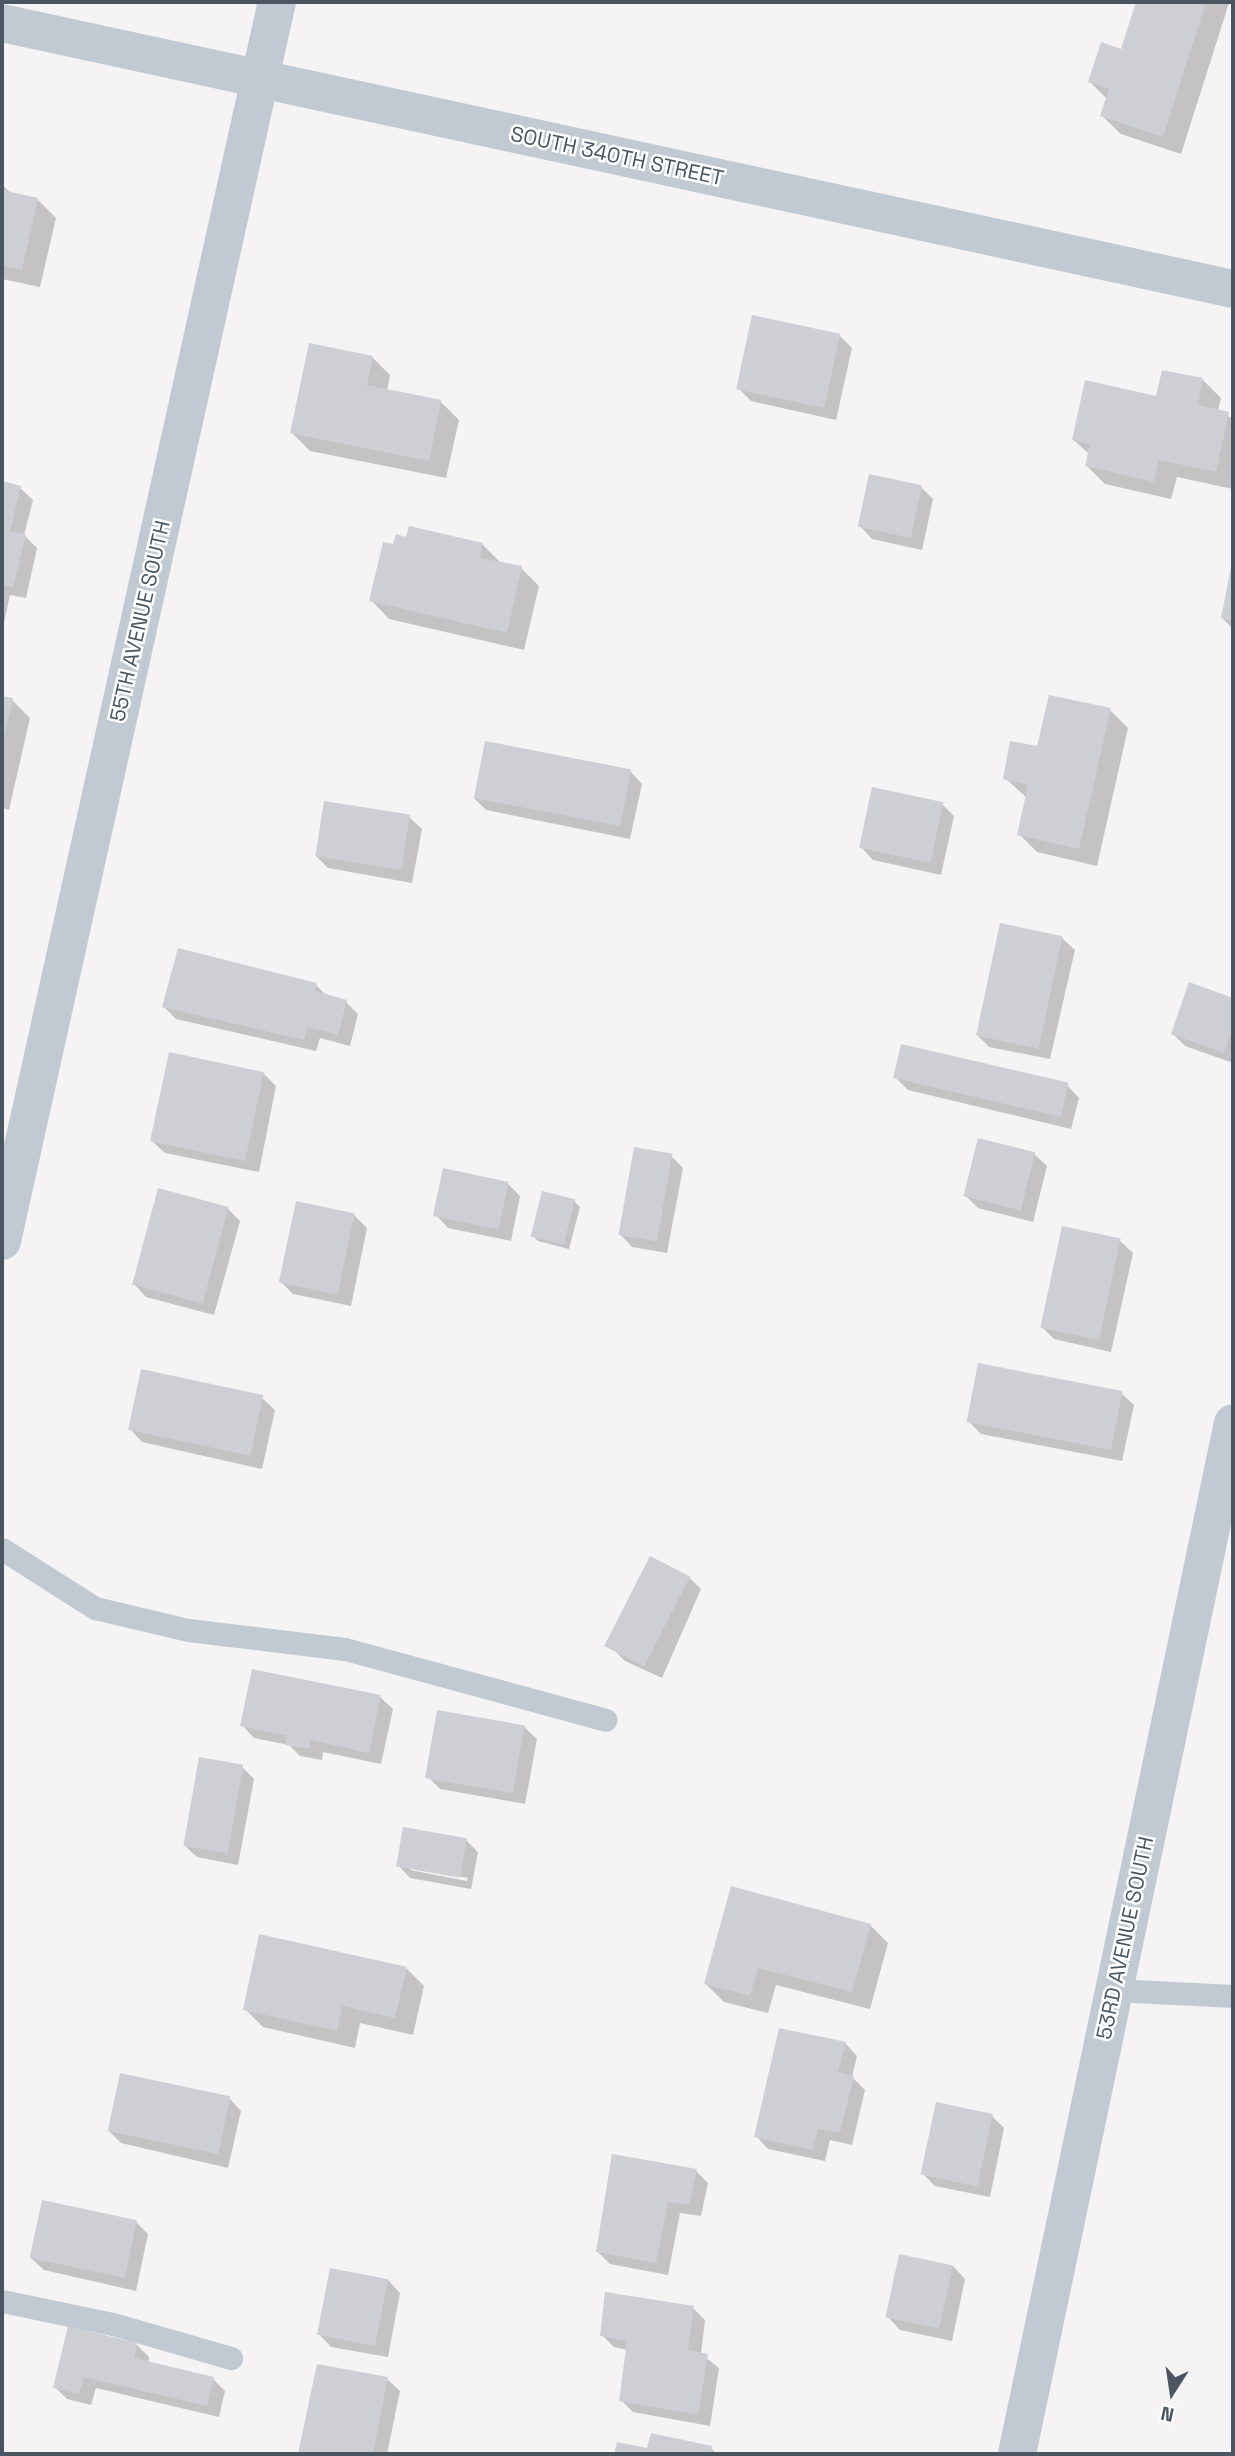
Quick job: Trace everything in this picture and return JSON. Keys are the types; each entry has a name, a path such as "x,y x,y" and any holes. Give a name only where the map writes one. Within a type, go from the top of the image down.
{"street":[{"name":"55TH AVENUE SOUTH","path":"2,1241 277,2"},
{"name":"SOUTH 340TH STREET","path":"2,23 1233,289"},
{"name":"53RD AVENUE SOUTH","path":"1017,2454 1233,1423"}],"lane":[{"path":"2,1549 95,1608 188,1630 345,1649 606,1720"},
{"path":"1114,1990 1233,1996"},
{"path":"2,2301 113,2324 231,2358"}],"building":[{"path":"1136,2 1206,2 1163,137 1100,116 1109,89 1088,82 1101,42 1121,49"},
{"path":"2,190 38,198 22,270 2,266"},
{"path":"752,315 840,334 824,408 736,389"},
{"path":"309,343 373,356 367,385 441,400 429,461 290,433"},
{"path":"1162,370 1203,378 1198,405 1229,412 1216,472 1159,460 1154,482 1085,466 1090,444 1072,440 1085,380 1156,396"},
{"path":"869,474 922,485 911,538 858,527"},
{"path":"2,481 21,486 10,531 26,534 13,587 2,585"},
{"path":"409,526 483,543 480,558 522,566 507,633 369,601 383,542 393,544 396,534 406,537"},
{"path":"1233,562 1233,621 1221,618"},
{"path":"1049,695 1111,708 1079,849 1017,835 1028,785 1003,779 1010,741 1037,746"},
{"path":"2,696 13,698 3,742 2,742"},
{"path":"485,741 631,769 620,826 474,798"},
{"path":"872,787 943,802 931,863 859,848"},
{"path":"324,801 410,815 401,870 315,856"},
{"path":"1000,923 1063,936 1039,1049 976,1035"},
{"path":"178,948 317,983 315,991 347,1000 338,1035 308,1027 304,1040 162,1007"},
{"path":"1189,982 1233,998 1233,1025 1224,1053 1171,1034"},
{"path":"901,1044 1069,1083 1061,1117 893,1078"},
{"path":"169,1052 264,1072 245,1161 150,1141"},
{"path":"978,1138 1035,1152 1021,1210 963,1196"},
{"path":"634,1147 672,1154 657,1241 619,1235"},
{"path":"443,1168 509,1182 498,1230 433,1216"},
{"path":"158,1188 229,1207 203,1303 132,1285"},
{"path":"542,1191 575,1199 564,1245 531,1237"},
{"path":"296,1201 355,1213 337,1295 279,1282"},
{"path":"1062,1226 1121,1238 1099,1340 1040,1328"},
{"path":"978,1363 1122,1391 1111,1450 967,1422"},
{"path":"141,1369 263,1395 250,1456 128,1430"},
{"path":"650,1556 690,1576 644,1666 604,1646"},
{"path":"252,1669 381,1695 369,1753 311,1740 310,1749 285,1745 287,1736 240,1726"},
{"path":"437,1710 525,1725 513,1793 425,1778"},
{"path":"199,1757 243,1765 228,1853 183,1846"},
{"path":"403,1827 467,1838 460,1878 396,1866"},
{"path":"731,1886 871,1924 852,1992 758,1968 750,1996 704,1984"},
{"path":"259,1934 407,1967 395,2018 342,2006 337,2031 243,2010"},
{"path":"779,2028 846,2042 838,2072 854,2076 840,2133 818,2129 813,2150 754,2137"},
{"path":"120,2073 231,2096 218,2154 108,2131"},
{"path":"936,2102 993,2114 977,2186 921,2174"},
{"path":"612,2154 697,2169 689,2205 668,2202 656,2263 596,2252"},
{"path":"42,2200 137,2220 125,2278 30,2258"},
{"path":"899,2254 953,2265 939,2329 885,2318"},
{"path":"330,2268 388,2279 375,2346 317,2335"},
{"path":"605,2292 694,2306 688,2350 708,2354 698,2415 619,2401 627,2341 600,2336"},
{"path":"68,2326 137,2343 134,2358 214,2377 207,2406 84,2377 79,2394 53,2388"},
{"path":"317,2364 388,2377 373,2454 298,2454"},
{"path":"651,2433 712,2446 710,2454 614,2454 617,2442 647,2448"}]}
